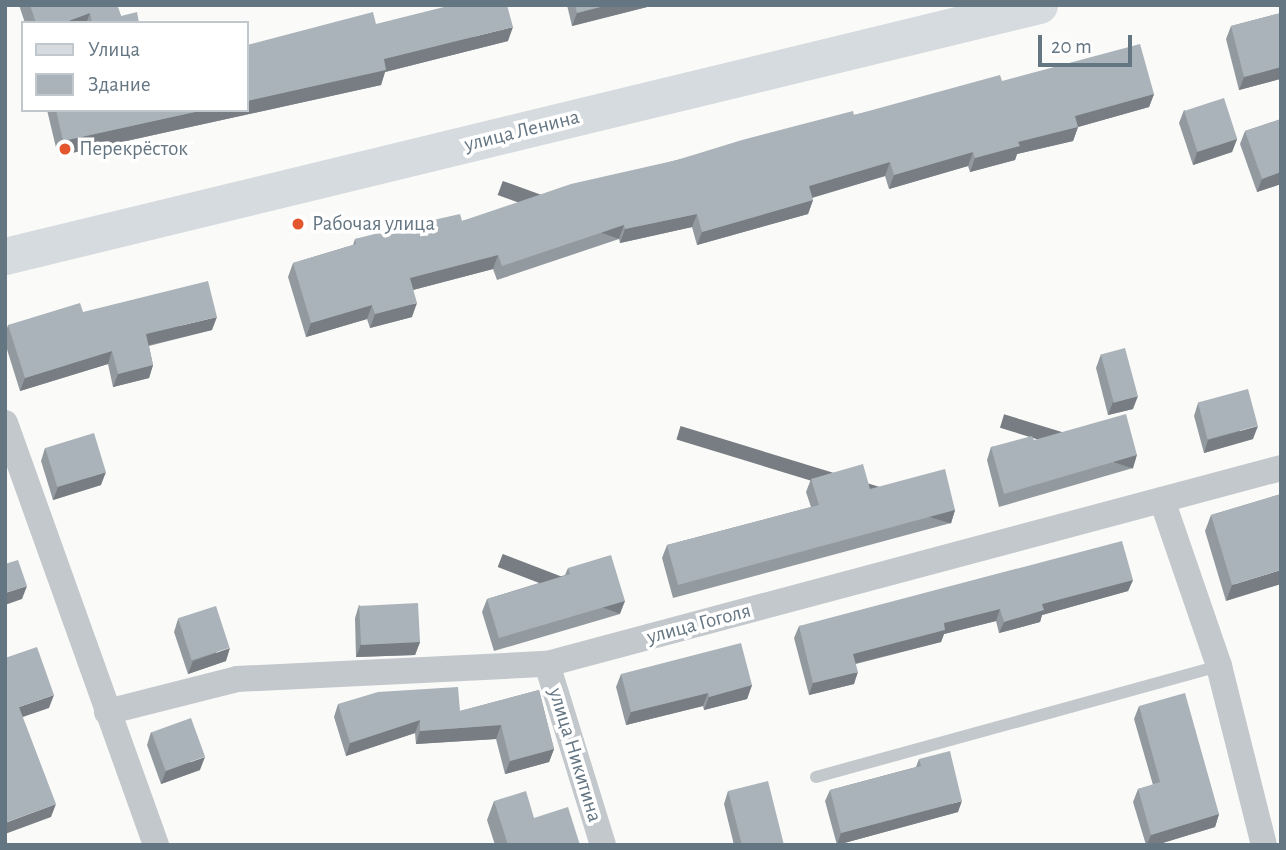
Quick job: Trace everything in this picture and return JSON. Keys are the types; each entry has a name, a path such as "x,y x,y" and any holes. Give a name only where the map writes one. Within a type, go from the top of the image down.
{"street":[{"name":"улица Ленина","path":"5,256 994,11 1039,5"},
{"path":"5,423 156,845"},
{"name":"улица Гоголя","path":"107,712 237,679 547,664 1281,468"},
{"path":"1162,500 1219,666 1264,845"},
{"name":"улица Никитина","path":"547,664 603,845"}],"lane":[{"path":"816,777 1219,666"}],"building":[{"path":"30,5 117,5 121,16 137,12 139,21 92,21 90,13 68,21 35,21"},
{"path":"452,5 507,5 513,27 384,59 386,70 248,101 248,45 373,12 376,24"},
{"path":"575,5 608,5 577,13"},
{"path":"1281,13 1281,67 1244,77 1231,26"},
{"path":"1140,44 1154,94 1075,116 1078,127 1018,142 1020,146 975,158 973,152 894,175 890,162 809,186 813,200 702,232 697,214 625,229 624,225 502,266 498,255 410,278 417,303 375,314 372,305 311,323 293,263 356,244 355,239 460,214 462,221 571,184 677,160 853,111 854,115 1000,75 1002,81"},
{"path":"1224,98 1237,139 1197,152 1184,111"},
{"path":"56,112 195,112 63,141"},
{"path":"1281,119 1281,172 1262,179 1245,131"},
{"path":"208,281 217,317 146,334 153,365 118,374 112,351 25,378 8,325 80,303 83,312"},
{"path":"1125,348 1138,396 1114,403 1101,354"},
{"path":"1248,389 1258,426 1208,439 1198,402"},
{"path":"1126,414 1137,455 1004,494 991,447 1032,436 1034,440"},
{"path":"94,433 106,472 57,487 45,448"},
{"path":"863,464 870,489 945,469 955,510 678,585 667,545 819,505 811,479"},
{"path":"1281,494 1281,570 1232,585 1211,515"},
{"path":"1122,541 1133,580 1042,604 1044,610 1004,622 1000,609 944,623 945,630 853,654 858,672 813,683 799,626"},
{"path":"611,555 625,601 499,638 487,599 570,574 568,568"},
{"path":"18,560 27,586 5,593 5,564"},
{"path":"418,603 420,642 361,645 359,606"},
{"path":"216,606 230,648 192,660 178,618"},
{"path":"741,643 752,685 709,697 708,693 631,712 621,674"},
{"path":"37,647 54,695 19,707 56,804 5,823 5,658"},
{"path":"458,687 460,711 539,690 554,749 510,761 501,725 420,731 420,720 350,743 338,704 378,692"},
{"path":"1185,693 1219,814 1151,835 1138,789 1160,782 1139,706"},
{"path":"191,718 205,757 166,771 152,732"},
{"path":"950,751 962,801 841,833 830,790 921,766 919,759"},
{"path":"768,781 784,845 742,845 728,791"},
{"path":"526,791 534,818 568,807 580,845 508,845 494,801"}],"place":[{"name":"Перекрёсток","path":"65,149"},
{"name":"Рабочая улица","path":"298,224"}]}
